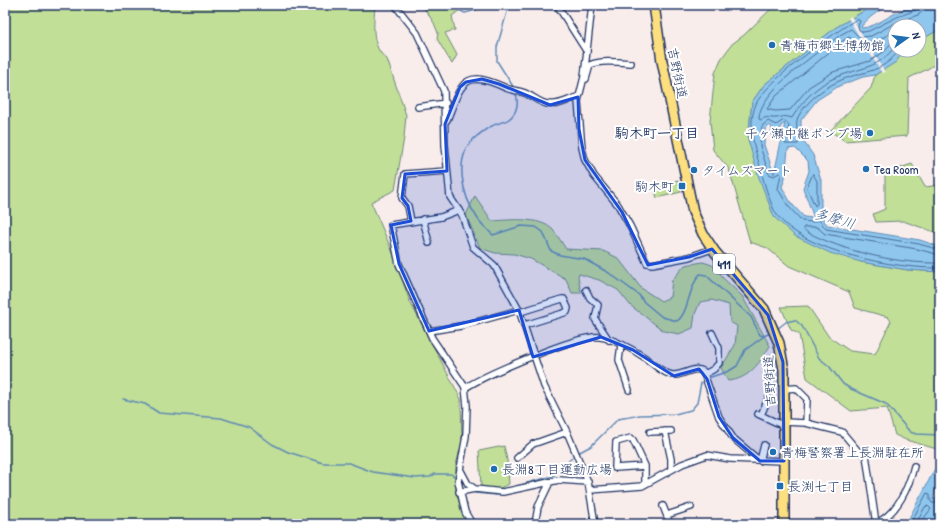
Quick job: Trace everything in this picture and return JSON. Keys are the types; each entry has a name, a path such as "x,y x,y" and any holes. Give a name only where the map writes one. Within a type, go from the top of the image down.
{"highway":[{"name":"吉野街道","path":"654,5 658,41 683,158 690,200 700,227 712,249 756,297 770,319 778,338 783,362 784,389 784,524"}],"street":[{"path":"395,5 417,33 444,91 446,103 445,124 447,171 450,196 468,228 473,247 494,265 520,311 533,356 544,386 567,432 588,482 595,524"},
{"path":"557,5 587,52"},
{"path":"592,5 584,77 578,97 579,129 585,160 594,176 622,212 647,263 652,264 690,257 712,249"},
{"path":"580,90 584,87 590,65 612,62 631,63"},
{"path":"445,124 460,87 471,79 482,79 499,84 550,105 559,104 578,97"},
{"path":"418,107 446,103"},
{"path":"411,221 408,206 402,198 405,174 447,171"},
{"path":"459,210 441,217 391,225 399,264 429,331 437,347 465,388 467,406 466,436 458,478 459,492 465,512 472,524"},
{"path":"423,220 429,243"},
{"path":"586,290 590,298 598,306 595,319 609,340"},
{"path":"429,331 461,326 564,299 568,308 567,312 525,325"},
{"path":"706,376 719,363 719,348 712,333"},
{"path":"465,388 480,379 533,356 593,337 601,337 633,350 667,374 674,376 695,369 703,371 706,376 714,405 726,428 733,438 760,461"},
{"path":"621,345 618,360 629,390"},
{"path":"784,389 796,388 806,399 806,423"},
{"path":"768,399 760,414 784,424 806,423 842,432 856,449 866,455 876,524 887,517 902,498 912,476 914,466"},
{"path":"650,432 668,431 672,459 671,469"},
{"path":"517,458 533,444 567,432"},
{"path":"645,466 615,468 616,442 619,439 631,438 633,440 645,466 645,484"},
{"path":"760,461 764,445"},
{"path":"590,490 642,486 671,469 707,455 730,459 784,462"},
{"path":"460,467 468,484 475,489"},
{"path":"459,492 475,489 504,492 559,480 588,482"},
{"path":"535,524 538,507 546,486 550,481"},
{"path":"663,506 670,524"},
{"path":"667,515 691,507"}],"highlighted area":[{"path":"482,79 499,84 550,105 578,97 579,129 585,160 622,212 648,265 689,257 712,249 768,315 783,362 784,461 760,461 733,438 719,417 707,379 699,369 674,376 633,350 601,337 533,357 519,310 429,331 399,264 391,225 411,221 408,206 402,198 405,174 447,171 445,124 460,87 466,82"}],"green space":[{"path":"5,5 375,5 375,41 382,54 387,59 406,115 404,138 395,190 371,202 393,253 410,302 461,399 462,442 456,465 456,492 466,524 5,524"},
{"path":"422,5 467,5 452,16 455,30 445,33 457,55 452,64 437,39 438,33 434,23"},
{"path":"775,5 874,5 835,28 764,85 752,102 748,139 774,217 861,262 908,270 940,272 940,450 906,440 895,435 887,408 851,411 807,378 799,334 791,330 781,307 808,306 829,337 850,351 875,354 891,321 888,317 855,308 849,292 789,266 767,248 750,242 729,169 713,150 710,121 715,73 721,59 732,44 744,35"},
{"path":"940,29 939,57 937,61 928,69 909,78 907,136 845,141 830,131 871,88 875,75 895,62 898,58 927,58 927,36"},
{"path":"912,164 925,187 940,185 940,234 903,221 876,222 873,214 885,209 885,173"},
{"path":"678,180 681,192 657,198 654,187"},
{"path":"475,196 492,221 524,220 540,223 553,230 566,249 603,251 618,258 641,288 661,301 670,297 672,280 685,265 703,262 712,265 742,296 770,346 758,364 748,374 736,380 728,381 721,368 735,345 737,326 730,322 729,305 712,300 700,302 695,314 693,328 679,334 664,331 631,306 618,290 599,280 579,274 578,277 581,293 572,293 566,279 531,259 514,254 495,253 480,248 466,215"},
{"name":"長淵8丁目運動広場","path":"504,446 509,484 496,490 481,487 479,451"}],"water":[{"path":"874,5 890,5 870,17 861,27 862,28 875,24 899,11 905,9 940,5 940,29 927,36 927,18 887,18 887,58 899,58 896,62 875,75 863,77 839,86 817,100 801,120 801,138 813,155 821,180 821,215 827,225 920,240 940,247 940,272 908,270 861,262 830,253 795,236 774,217 758,175 748,139 752,102 764,85 835,28","holes":["785,123 774,174 764,145 765,129 769,125 772,127 771,135 773,137 778,135 781,126","795,148 808,161 809,171 803,188 814,218 804,217 791,203 782,187 785,178 788,149"]},
{"path":"940,459 940,472 933,500 940,496 940,513 931,524 906,524"}],"pier":[{"path":"851,16 885,72 882,73 848,18"}],"waterway":[{"path":"449,5 465,13 476,10 483,5"},
{"path":"504,5 507,12 497,47 497,61 514,88"},
{"path":"515,91 517,106 512,116 507,120 490,127 477,136 469,144 464,154 462,165 464,188 472,210 483,225 493,235 521,226 536,227 543,232 551,251 560,255 584,259 609,273 639,295 644,302 662,317 677,321 684,312 696,279 700,274 706,275 751,317 760,335 764,336 770,333"},
{"path":"777,329 786,322 795,320 802,326 819,358 829,366 843,384 886,404 910,432 916,434 940,435"},
{"path":"708,378 729,371 737,366 745,350 763,337"},
{"path":"578,453 591,446 618,419 640,415 675,414 691,410 697,403 701,383 705,380"},
{"path":"123,399 145,404 159,413 221,418 249,427 272,444 288,452 323,463 349,463 373,472 415,478 430,477 435,474 451,474 457,478"},
{"path":"513,487 553,476 575,455"},
{"path":"473,491 475,493 497,495 505,494"}],"place":[{"name":"青梅市郷土博物館","path":"772,45"},
{"name":"千ヶ瀬中継ポンプ場","path":"870,133"},
{"name":"Tea Room","path":"866,169"},
{"name":"タイムズマート","path":"694,170"},
{"name":"駒木町","path":"682,186"},
{"name":"青梅警察署上長淵駐在所","path":"773,452"},
{"name":"長淵8丁目運動広場","path":"494,469"},
{"name":"長渕七丁目","path":"780,486"}],"district":[{"name":"駒木町一丁目","path":"657,132"}],"water label":[{"name":"多摩川","path":"835,218"}]}
